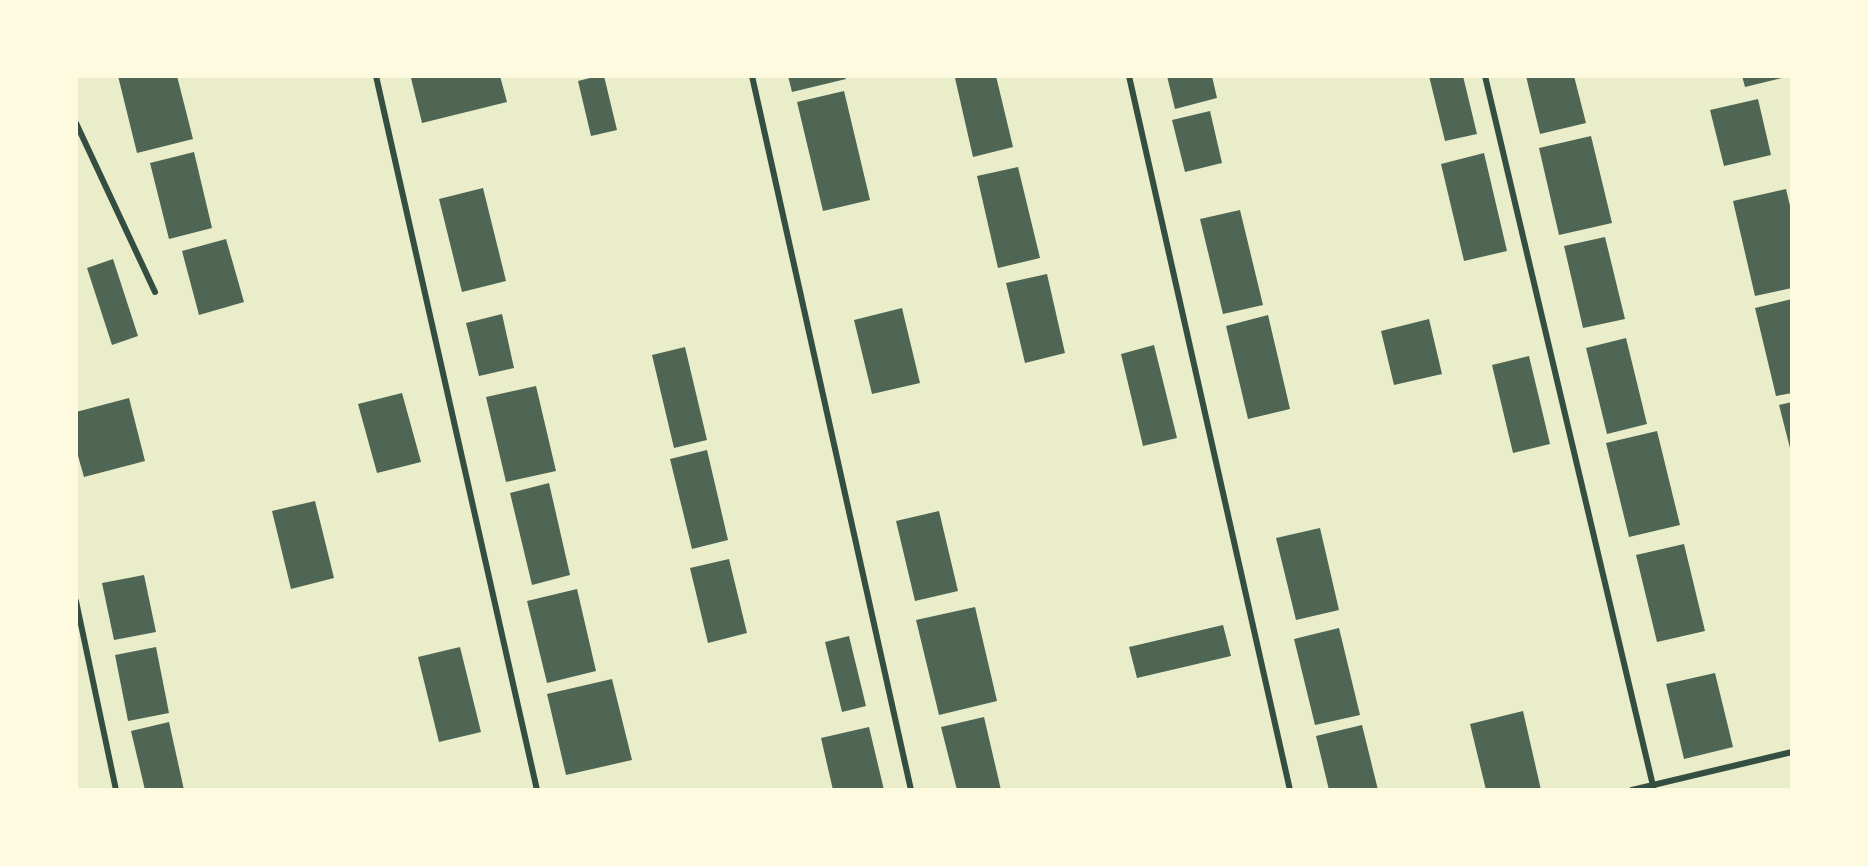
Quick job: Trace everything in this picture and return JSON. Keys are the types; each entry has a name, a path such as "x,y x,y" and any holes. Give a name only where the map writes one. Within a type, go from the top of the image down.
{"street":[{"path":"376,76 537,789"},
{"path":"752,76 911,789"},
{"path":"1129,76 1290,789"},
{"path":"1485,76 1654,787"},
{"path":"76,123 155,292"},
{"path":"76,601 116,789"},
{"path":"1632,789 1654,787 1791,752"}],"building":[{"path":"118,76 177,76 193,139 137,153"},
{"path":"418,76 500,76 507,102 422,123 411,78"},
{"path":"604,76 617,130 591,136 578,81"},
{"path":"788,76 845,76 846,79 792,92"},
{"path":"996,76 1013,147 973,157 955,78"},
{"path":"1167,76 1212,76 1217,98 1175,109"},
{"path":"1429,76 1463,76 1477,134 1445,141"},
{"path":"1526,76 1574,76 1586,123 1540,134"},
{"path":"1742,76 1786,76 1786,77 1745,87"},
{"path":"844,91 870,200 823,211 797,102"},
{"path":"1758,99 1771,155 1724,166 1710,110"},
{"path":"1210,111 1222,163 1185,172 1172,120"},
{"path":"1591,136 1612,223 1559,235 1539,148"},
{"path":"194,152 212,228 169,239 150,163"},
{"path":"1484,153 1507,251 1464,261 1441,164"},
{"path":"1018,167 1040,258 998,268 977,176"},
{"path":"483,188 506,281 462,292 439,199"},
{"path":"1786,189 1792,214 1792,288 1755,296 1733,201"},
{"path":"1240,210 1263,305 1223,314 1200,219"},
{"path":"1605,237 1625,319 1583,328 1564,246"},
{"path":"226,239 244,302 199,315 182,251"},
{"path":"113,259 138,336 112,345 87,268"},
{"path":"1047,274 1065,353 1025,363 1006,283"},
{"path":"1792,299 1792,393 1776,396 1755,308"},
{"path":"902,308 920,383 872,394 854,320"},
{"path":"502,314 514,368 479,376 466,323"},
{"path":"1268,315 1290,409 1248,419 1226,326"},
{"path":"1429,319 1442,374 1394,385 1381,331"},
{"path":"1626,338 1647,424 1607,434 1586,348"},
{"path":"1154,345 1177,438 1143,446 1121,354"},
{"path":"685,347 707,440 674,448 652,355"},
{"path":"1529,356 1550,444 1513,453 1492,365"},
{"path":"536,386 556,471 506,482 486,397"},
{"path":"402,393 421,462 377,473 358,404"},
{"path":"129,398 145,461 84,477 76,449 76,412"},
{"path":"1792,402 1792,452 1791,452 1779,405"},
{"path":"1657,431 1680,525 1629,537 1606,443"},
{"path":"707,450 728,540 692,549 670,459"},
{"path":"549,483 570,575 532,585 510,493"},
{"path":"315,501 334,578 291,589 272,511"},
{"path":"939,511 958,591 915,601 896,521"},
{"path":"1320,528 1339,610 1296,620 1276,538"},
{"path":"1684,544 1705,631 1657,642 1636,555"},
{"path":"729,559 747,633 708,643 690,568"},
{"path":"144,575 156,632 114,640 102,583"},
{"path":"577,589 596,671 547,683 527,601"},
{"path":"975,607 997,701 939,715 916,620"},
{"path":"1223,625 1231,656 1137,678 1129,647"},
{"path":"1339,628 1360,715 1315,725 1294,639"},
{"path":"849,636 866,706 842,712 825,642"},
{"path":"156,647 169,713 128,721 115,655"},
{"path":"460,647 481,732 439,742 418,657"},
{"path":"1715,673 1733,747 1684,759 1666,684"},
{"path":"612,679 632,760 566,775 547,694"},
{"path":"1523,711 1541,790 1486,790 1470,724"},
{"path":"984,717 1001,790 957,790 941,727"},
{"path":"169,722 184,790 145,790 131,731"},
{"path":"1362,725 1378,790 1329,790 1316,736"},
{"path":"869,727 884,790 833,790 821,738"}]}
